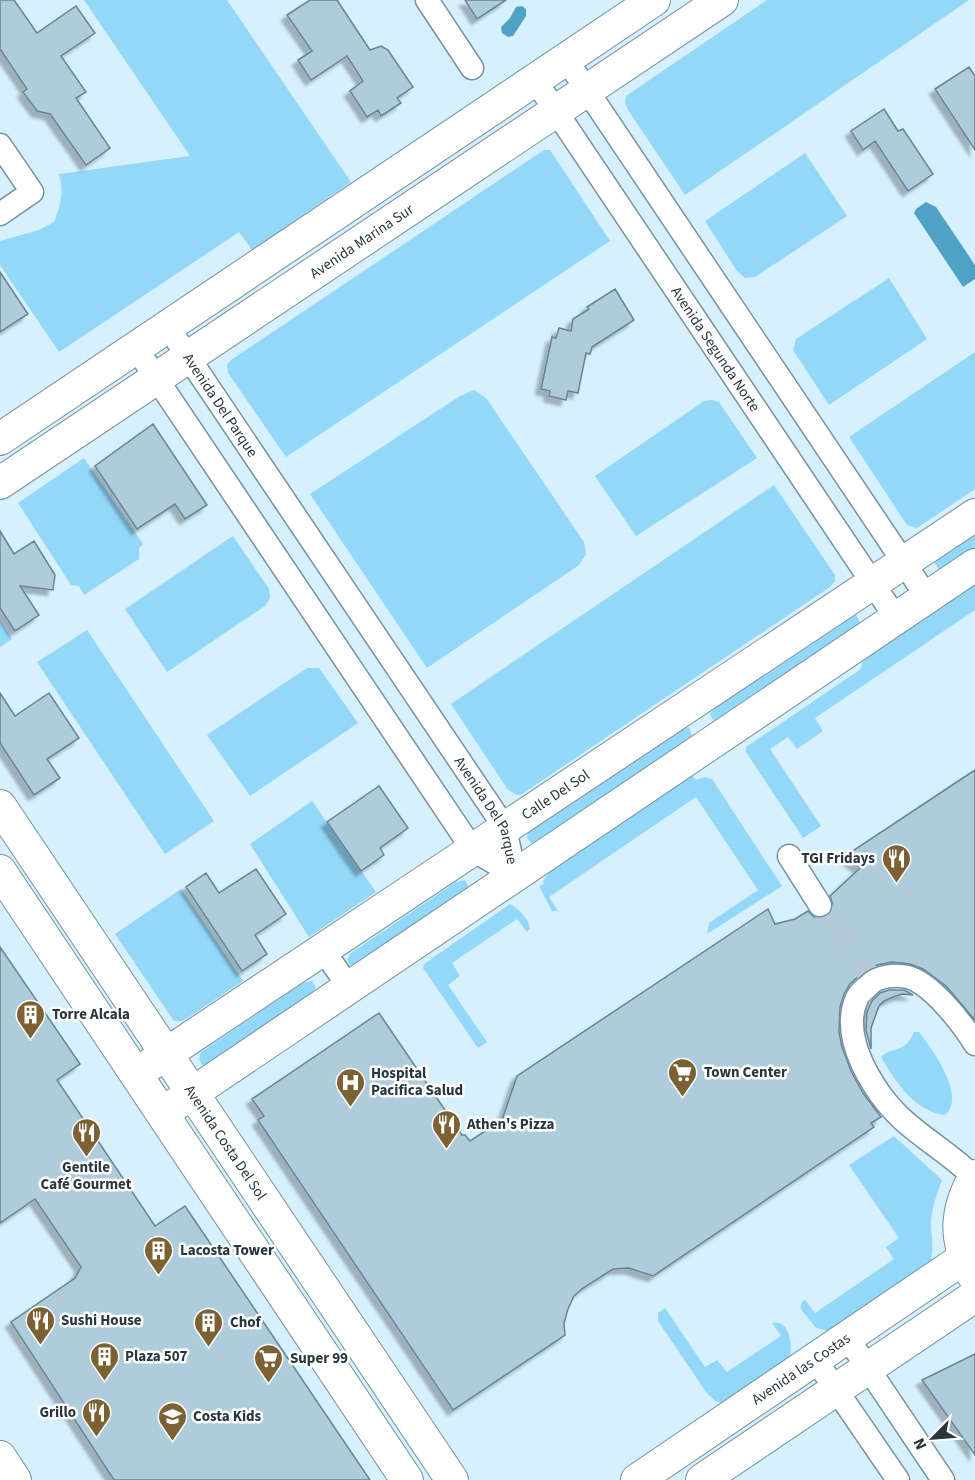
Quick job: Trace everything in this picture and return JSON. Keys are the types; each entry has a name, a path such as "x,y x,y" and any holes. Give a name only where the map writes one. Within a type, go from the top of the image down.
{"street":[{"path":"427,0 472,68"},
{"path":"0,440 654,0"},
{"name":"Avenida Marina Sur","path":"0,483 722,0"},
{"path":"566,59 927,597"},
{"name":"Avenida Segunda Norte","path":"535,80 896,618"},
{"path":"0,145 32,192 0,214"},
{"name":"Avenida Del Parque","path":"168,327 505,828 515,875"},
{"name":"Avenida Del Parque","path":"136,348 473,849 515,875"},
{"name":"Calle Del Sol","path":"136,1074 975,515"},
{"path":"163,1113 975,565"},
{"name":"Avenida Costa Del Sol","path":"0,806 452,1480"},
{"path":"789,856 820,905"},
{"path":"0,871 407,1480"},
{"path":"323,950 349,987"},
{"path":"969,1268 958,1232 962,1203 975,1176 960,1162 930,1143 895,1114 873,1084 856,1049 850,1022 857,997 873,981 889,976 908,977 928,989 949,1010 975,1044"},
{"name":"Avenida las Costas","path":"637,1480 847,1336 969,1268"},
{"path":"702,1480 975,1296"},
{"path":"847,1336 943,1480"},
{"path":"815,1359 898,1480"},
{"path":"676,1454 694,1480"},
{"path":"0,1457 15,1480"}],"shaded area":[{"path":"84,0 227,0 351,182 252,250 239,232 59,352 0,265 0,241 39,230 54,222 61,198 59,174 190,156"},
{"path":"767,0 969,0 685,195 628,110 625,102 626,96"},
{"path":"522,6 526,9 526,16 513,36 508,37 502,33 501,27 516,7"},
{"path":"544,150 550,150 610,241 286,457 228,373 227,365 231,360"},
{"path":"805,153 847,216 755,277 745,278 737,271 705,221"},
{"path":"926,202 936,207 975,265 975,279 963,287 914,213"},
{"path":"889,278 927,339 829,405 793,350 796,339"},
{"path":"975,352 975,489 917,528 907,525 849,437"},
{"path":"474,390 486,398 584,542 586,554 579,565 427,668 310,494 460,396"},
{"path":"704,401 719,402 757,458 636,536 595,476"},
{"path":"84,458 143,544 139,548 139,559 84,595 79,586 71,585 18,503"},
{"path":"774,485 835,575 835,581 830,587 522,794 517,795 508,790 451,704"},
{"path":"975,532 975,549 947,568 939,570 935,563 939,556"},
{"path":"233,536 269,589 270,598 265,606 167,672 125,609"},
{"path":"975,583 975,610 815,718 823,731 797,749 788,737 770,749 821,826 803,838 746,752 746,747 861,669 863,659"},
{"path":"856,614 860,623 855,631 722,719 714,721 710,714 715,707"},
{"path":"0,620 12,639 0,647"},
{"path":"87,630 214,821 165,854 37,662"},
{"path":"307,668 319,668 358,723 250,796 207,735"},
{"path":"689,727 692,736 687,744 537,843 532,844 527,838 528,832 679,731"},
{"path":"692,775 696,780 705,777 712,779 782,886 707,934 709,923 758,890 696,797 549,897 558,911 552,911 539,886 544,884 543,881 551,870"},
{"path":"312,801 376,892 309,937 250,844"},
{"path":"465,880 468,886 463,894 359,964 351,966 347,960 351,953 456,882"},
{"path":"181,889 243,981 183,1021 174,1021 115,934"},
{"path":"510,904 520,911 527,921 530,928 527,932 517,919 452,963 460,976 448,985 487,1042 478,1048 423,968 424,964"},
{"path":"312,981 316,987 311,995 208,1064 202,1065 199,1059 201,1052 303,983"},
{"path":"914,1032 919,1032 932,1049 950,1085 951,1107 945,1115 934,1113 915,1102 899,1085 881,1057 903,1047"},
{"path":"894,1136 942,1180 931,1222 931,1260 829,1331 816,1328 800,1308 802,1302 805,1300 815,1313 894,1259 886,1247 899,1238 849,1165"},
{"path":"665,1308 705,1367 717,1360 727,1372 781,1336 772,1323 783,1325 789,1334 791,1347 789,1358 722,1403 715,1401 706,1392 658,1321 658,1313"}],"building":[{"path":"0,0 14,0 37,33 76,6 95,33 61,56 86,92 76,98 110,148 86,165 50,114 37,111 23,92 27,89 0,49"},
{"path":"310,0 337,0 370,50 381,46 388,50 413,87 397,98 401,103 381,116 378,110 367,117 350,91 363,81 347,56 311,80 298,60 312,51 287,15"},
{"path":"465,0 506,0 477,19"},
{"path":"969,67 975,76 975,150 935,89"},
{"path":"884,109 898,131 903,129 933,174 908,191 875,141 863,150 851,131"},
{"path":"0,272 28,314 0,332"},
{"path":"615,289 634,320 592,347 590,354 586,353 578,393 568,391 566,400 549,396 550,391 541,389 552,337 556,338 559,328 571,331 573,319"},
{"path":"153,424 207,505 185,519 175,504 137,529 95,466"},
{"path":"0,531 14,554 34,541 55,575 53,590 20,586 39,615 15,631 0,608"},
{"path":"0,693 15,716 49,693 79,738 47,759 60,778 34,795 0,743"},
{"name":"Town Center","path":"975,770 975,1020 946,986 923,969 910,964 892,962 864,971 850,984 844,994 840,1007 839,1032 851,1071 863,1093 881,1117 871,1123 874,1127 653,1276 629,1268 613,1269 583,1288 574,1296 568,1309 564,1323 565,1335 453,1410 258,1120 264,1116 252,1099 379,1013 462,1135 470,1141 502,1120 517,1076 768,909 775,924 795,919 808,911 814,917 828,916 833,905 830,896 860,868 845,856"},
{"path":"379,786 408,828 380,848 384,855 361,871 327,822"},
{"path":"256,869 286,914 255,935 267,954 242,971 186,887 206,873 219,893"},
{"path":"0,947 80,1064 57,1080 155,1226 185,1206 370,1480 114,1480 11,1322 75,1278 81,1267 35,1199 0,1223"},
{"path":"889,990 904,990 913,995 902,994 884,1001 879,1006 871,1028 871,1049 866,1030 867,1012 872,1001 880,993"},
{"path":"975,1354 975,1455 922,1380"}],"tunnel":[{"path":"820,905 873,981"}],"place":[{"name":"TGI Fridays","path":"896,884"},
{"name":"Torre Alcala","path":"31,1040"},
{"name":"Town Center","path":"683,1098"},
{"name":"Hospital Pacifica Salud","path":"350,1108"},
{"name":"Athen's Pizza","path":"446,1150"},
{"name":"Gentile Café Gourmet","path":"86,1158"},
{"name":"Lacosta Tower","path":"159,1276"},
{"name":"Sushi House","path":"40,1346"},
{"name":"Chof","path":"209,1348"},
{"name":"Plaza 507","path":"104,1382"},
{"name":"Super 99","path":"269,1384"},
{"name":"Grillo","path":"97,1438"},
{"name":"Costa Kids","path":"172,1442"}]}
